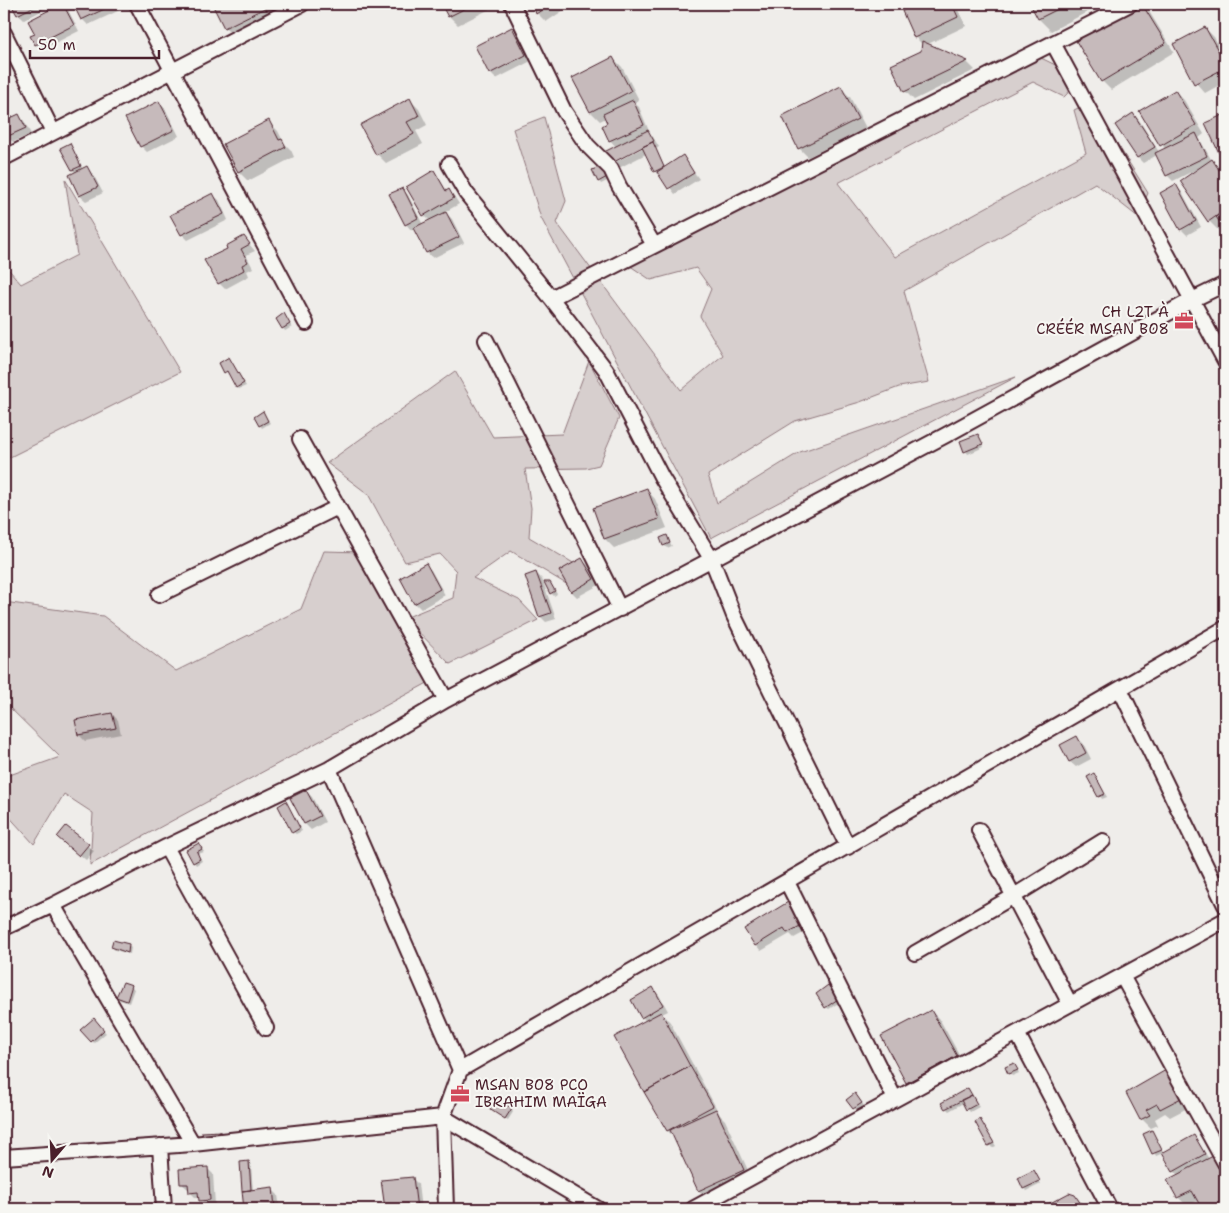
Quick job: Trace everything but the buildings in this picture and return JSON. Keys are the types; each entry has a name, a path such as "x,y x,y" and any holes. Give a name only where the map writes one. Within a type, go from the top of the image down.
{"street":[{"path":"138,4 306,323"},
{"path":"4,158 302,4"},
{"path":"512,4 564,111 587,145 611,170 654,245"},
{"path":"551,298 1130,4"},
{"path":"4,33 53,132"},
{"path":"1052,43 1225,361"},
{"path":"449,164 466,193 551,298 606,370 662,478 712,560 734,616 848,847"},
{"path":"4,928 166,847 329,769 446,700 938,440 1192,300 1225,284"},
{"path":"486,340 620,609"},
{"path":"300,439 446,700"},
{"path":"159,595 338,507"},
{"path":"446,1209 443,1117 460,1070 1225,628"},
{"path":"1120,689 1225,905"},
{"path":"329,769 460,1070"},
{"path":"979,830 1070,1004"},
{"path":"915,953 1014,896 1103,841"},
{"path":"166,847 266,1028"},
{"path":"787,882 895,1099"},
{"path":"53,905 193,1144"},
{"path":"693,1209 1225,920"},
{"path":"1122,976 1225,1163"},
{"path":"1017,1033 1110,1209"},
{"path":"4,1157 193,1144 443,1117 598,1209"},
{"path":"160,1146 164,1209"}],"shaded area":[{"path":"1037,56 1082,78 1064,97 1033,82 838,183 895,257 1086,153 1074,110 1091,102 1148,193 1138,217 1095,183 904,291 929,382 899,387 860,402 795,421 708,475 717,503 800,452 1016,377 711,538 541,218 513,129 544,117 566,201 557,223 681,390 723,355 700,316 711,289 696,268 651,280 617,257"},
{"path":"65,179 180,372 4,460 4,264 21,284 77,255"},
{"path":"589,361 619,418 599,465 586,468 525,469 531,508 529,537 575,564 568,585 511,551 473,578 519,600 538,620 450,664 405,618 453,598 456,571 440,554 405,562 368,494 327,463 455,371 493,437 562,434"},
{"path":"324,551 361,552 435,679 90,865 93,813 64,794 34,844 4,811 4,777 60,757 4,702 4,602 103,616 176,671 301,609"}],"place":[{"name":"CH L2T À CRÉÉR MSAN B08","path":"1184,321"},
{"name":"MSAN B08 PCO IBRAHIM MAÏGA","path":"460,1094"}]}
